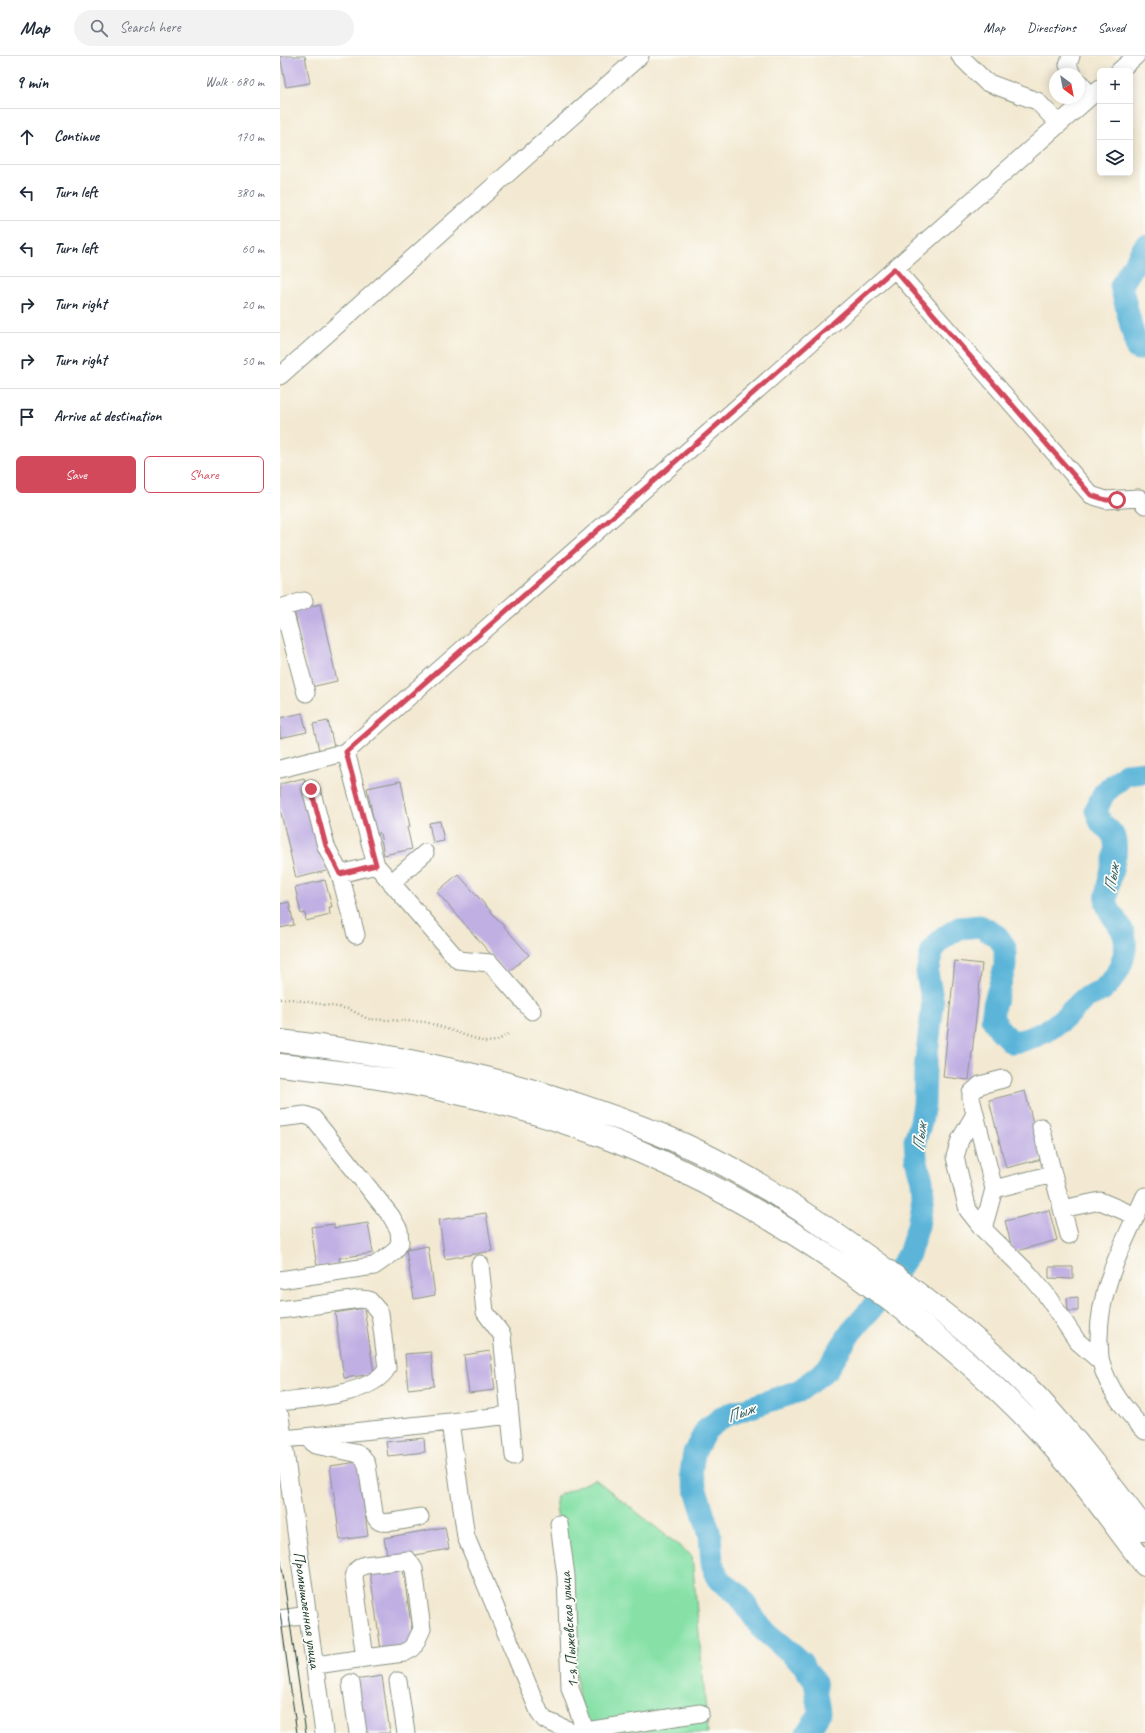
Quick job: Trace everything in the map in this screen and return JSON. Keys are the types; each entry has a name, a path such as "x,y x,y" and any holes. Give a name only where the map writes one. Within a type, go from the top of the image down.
{"highway":[{"path":"280,1041 322,1046 439,1066 542,1092 661,1135 726,1166 802,1210 920,1323 976,1370 1020,1412 1056,1450 1091,1492 1145,1565"},
{"path":"280,1065 350,1072 443,1090 529,1112 598,1134 713,1186 809,1242 858,1263 934,1305 991,1353 1037,1396 1107,1479 1145,1530"}],"street":[{"path":"280,376 640,56"},
{"path":"960,56 986,82 1036,101 1058,124"},
{"path":"1069,68 1068,65 1071,56"},
{"path":"1122,68 1136,56"},
{"path":"280,770 346,752 1096,92 1085,86"},
{"path":"894,269 1091,495 1106,500 1139,498 1145,504"},
{"path":"304,601 282,607 306,693"},
{"path":"346,752 376,865 458,960 490,963 532,1011"},
{"path":"311,789 326,846 340,874 356,935"},
{"path":"391,882 425,853"},
{"path":"340,874 376,865"},
{"path":"983,1229 994,1189 971,1098 974,1088 1003,1079"},
{"path":"975,1114 960,1140 955,1157 968,1210 983,1229 1029,1274 1045,1293 1077,1341 1100,1360"},
{"path":"280,1118 306,1115 313,1118 392,1216 399,1230 400,1243 394,1252 374,1266 280,1280"},
{"path":"1041,1127 1069,1235"},
{"path":"994,1189 1053,1174"},
{"path":"1145,1196 1109,1277 1101,1305 1099,1327 1100,1360 1107,1379 1125,1410 1145,1431"},
{"path":"1062,1209 1100,1201 1136,1216"},
{"path":"480,1264 485,1312 502,1335 514,1456"},
{"path":"280,1310 360,1299 369,1300 380,1312 387,1364 384,1373 378,1378 349,1393 280,1402"},
{"path":"284,1439 510,1415"},
{"name":"Промышленная улица","path":"280,1416 316,1665 324,1733"},
{"path":"450,1422 466,1537 540,1714 545,1720 583,1732 700,1713"},
{"path":"308,1437 315,1445 361,1455 367,1465 376,1519 381,1522 386,1522 420,1517"},
{"name":"1-я Пыжевская улица","path":"559,1524 566,1576 570,1688 583,1732"},
{"path":"316,1665 404,1653 410,1650 416,1643 422,1629 414,1569 408,1560 364,1565 359,1567 355,1572 354,1578 365,1658"},
{"path":"280,1619 309,1615"},
{"path":"398,1681 406,1733"},
{"path":"351,1683 358,1733"}],"path":[{"path":"280,999 291,999 349,1008 368,1019 426,1022 485,1042 497,1041 508,1034"}],"green space":[{"path":"595,1479 692,1556 708,1733 583,1733 555,1497"}],"building":[{"path":"280,56 305,56 310,83 286,87"},
{"path":"320,604 337,681 311,687 294,610"},
{"path":"302,713 307,732 280,738 280,718"},
{"path":"328,721 334,747 319,750 313,724"},
{"path":"304,778 326,871 296,878 280,809 280,784"},
{"path":"401,781 410,827 407,827 412,849 384,855 380,833 376,834 367,788"},
{"path":"440,821 444,841 433,843 429,823"},
{"path":"458,874 529,955 507,973 437,892"},
{"path":"325,880 332,907 329,907 330,915 306,921 305,913 301,914 295,887"},
{"path":"289,902 294,925 280,928 280,904"},
{"path":"955,961 982,964 969,1080 943,1077"},
{"path":"1025,1091 1042,1159 1006,1168 989,1100"},
{"path":"1049,1210 1057,1240 1013,1252 1005,1221"},
{"path":"486,1213 492,1251 445,1259 439,1220"},
{"path":"368,1223 373,1253 339,1258 340,1263 317,1267 311,1227 334,1224 334,1228"},
{"path":"428,1246 435,1295 414,1299 406,1250"},
{"path":"1049,1267 1073,1267 1073,1279 1049,1278"},
{"path":"1078,1297 1078,1311 1068,1311 1067,1298"},
{"path":"364,1308 374,1374 344,1378 335,1313"},
{"path":"490,1351 495,1390 469,1393 464,1355"},
{"path":"431,1352 434,1386 408,1389 405,1354"},
{"path":"424,1438 425,1452 388,1456 386,1442"},
{"path":"358,1462 368,1536 340,1540 330,1466"},
{"path":"445,1527 449,1549 388,1560 384,1538"},
{"path":"403,1569 414,1646 381,1650 370,1573"},
{"path":"382,1676 390,1733 361,1733 354,1680"}],"waterway":[{"name":"Пыж","path":"1145,246 1121,286 1137,349 1145,349"},
{"name":"Пыж","path":"807,1733 820,1712 815,1682 802,1663 762,1629 738,1594 719,1580 712,1563 710,1535 691,1473 694,1453 706,1430 724,1416 799,1391 827,1369 851,1332 871,1309 909,1254 918,1226 923,1195 922,1181 916,1158 915,1140 921,1122 924,1104 925,1070 933,1003 927,973 932,951 942,939 959,928 980,926 997,936 1005,947 1005,967 994,1005 992,1018 1000,1030 1012,1042 1033,1037 1051,1028 1085,998 1102,990 1116,974 1123,960 1125,939 1122,929 1110,912 1107,904 1108,887 1114,859 1115,843 1112,833 1102,824 1096,810 1104,793 1126,774 1145,772"}],"tram line":[{"path":"280,1554 306,1733"},
{"path":"280,1613 297,1733"}],"route":[{"path":"311,789 326,846 340,874 376,865 346,752 894,269 1091,495 1106,500 1117,500"}]}
